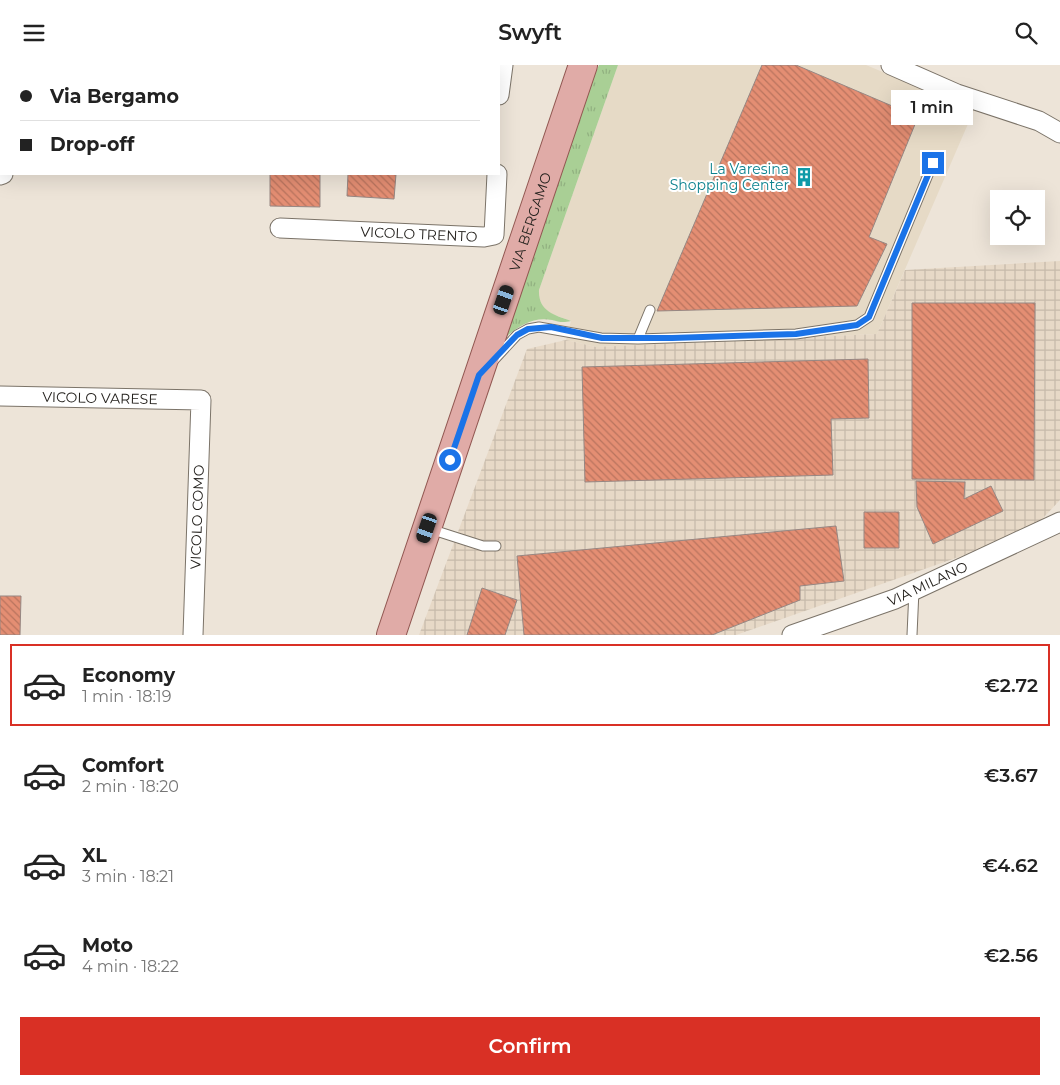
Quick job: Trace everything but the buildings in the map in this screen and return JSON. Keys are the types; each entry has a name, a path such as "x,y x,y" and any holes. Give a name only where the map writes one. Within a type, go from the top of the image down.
{"main road":[{"name":"VIA BERGAMO","path":"391,635 583,65"}],"street":[{"path":"500,85 502,65"},
{"path":"891,65 957,94 1039,121 1060,133"},
{"name":"VICOLO TRENTO","path":"280,228 494,235 497,175"},
{"name":"VICOLO VARESE","path":"0,397 201,400"},
{"name":"VICOLO COMO","path":"192,635 201,400"},
{"name":"VIA MILANO","path":"792,635 895,599 1060,521"}],"lane":[{"path":"479,375 517,335 528,329 551,327 602,338 638,339 796,334 857,325 869,317 933,163"},
{"path":"638,339 650,310"},
{"path":"427,528 483,546 496,546"},
{"path":"912,635 914,590"}],"shaded area":[{"path":"618,65 866,65 974,110 877,334 596,347 566,340 571,321 549,313 539,299 539,290"},
{"path":"1060,261 1060,500 1030,532 736,635 419,635 527,349 566,340 596,347 877,334 905,270"}],"green space":[{"path":"599,65 618,65 539,290 541,303 548,311 571,321 561,322 544,319 531,321 501,341 575,116"}],"place":[{"name":"La Varesina Shopping Center","path":"804,177"}],"route":[{"path":"450,460 479,375 517,335 528,329 551,327 602,338 638,339 796,334 857,325 869,317 933,163"}]}
